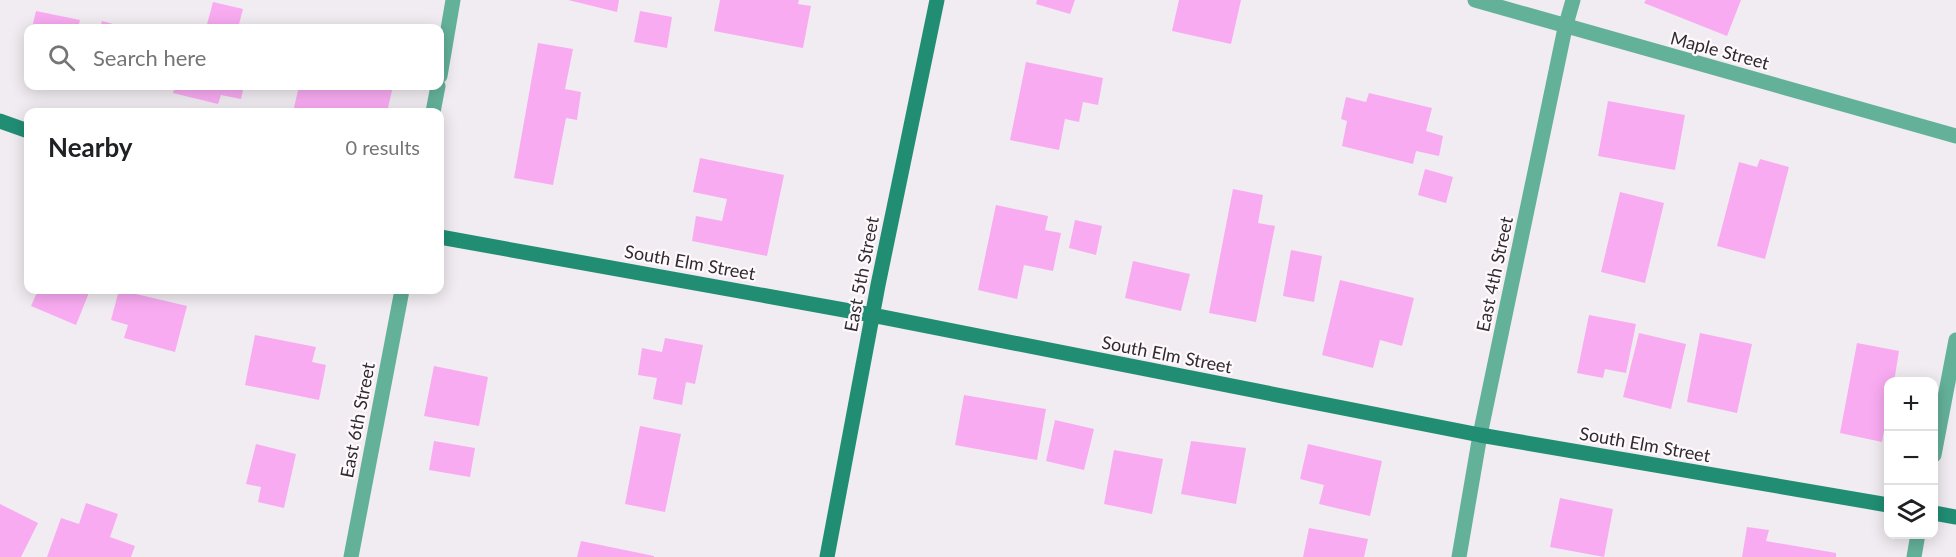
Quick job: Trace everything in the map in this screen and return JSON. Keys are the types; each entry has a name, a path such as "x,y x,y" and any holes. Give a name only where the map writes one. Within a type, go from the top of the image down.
{"street":[{"path":"444,53 453,0"},
{"name":"East 5th Street","path":"827,557 872,315 938,0"},
{"name":"Maple Street","path":"1475,0 1565,28 1956,136"},
{"name":"East 4th Street","path":"1459,557 1480,435 1565,28 1573,0"},
{"path":"434,108 437,90"},
{"path":"0,121 24,130"},
{"name":"South Elm Street","path":"444,238 872,315 1480,435 1884,504"},
{"name":"East 6th Street","path":"351,557 401,294"},
{"path":"1938,434 1956,340"},
{"path":"1938,514 1956,517"},
{"path":"1914,557 1917,539"}],"building":[{"path":"568,0 619,0 617,12"},
{"path":"720,0 799,0 798,4 811,6 803,48 714,31"},
{"path":"1037,0 1075,0 1070,14 1036,4"},
{"path":"1179,0 1241,0 1231,44 1172,31"},
{"path":"1646,0 1741,0 1727,36 1644,3"},
{"path":"213,2 243,9 239,24 207,24"},
{"path":"36,11 80,20 79,24 33,24"},
{"path":"640,11 672,17 667,48 634,42"},
{"path":"538,43 573,49 565,89 581,92 577,120 566,118 553,185 514,178"},
{"path":"1026,62 1103,78 1098,105 1083,102 1079,122 1065,119 1059,150 1010,140"},
{"path":"174,90 243,90 241,99 221,95 218,104 173,93"},
{"path":"298,90 392,90 388,108 294,108"},
{"path":"1369,93 1432,108 1426,131 1443,136 1439,156 1416,151 1413,164 1342,146 1347,121 1341,119 1346,97 1366,102"},
{"path":"1608,101 1685,115 1675,170 1598,156"},
{"path":"700,158 784,175 767,256 692,241 696,216 722,221 727,199 693,192"},
{"path":"1760,159 1789,167 1765,259 1717,246 1739,162 1757,167"},
{"path":"1425,169 1453,177 1446,203 1418,195"},
{"path":"1233,189 1263,195 1258,223 1275,226 1256,322 1209,313"},
{"path":"1620,192 1664,203 1645,283 1601,272"},
{"path":"996,205 1048,216 1045,230 1061,233 1053,271 1024,265 1017,299 978,290"},
{"path":"1075,220 1102,226 1096,255 1069,248"},
{"path":"1291,250 1322,256 1314,302 1283,296"},
{"path":"1133,261 1190,274 1181,311 1125,298"},
{"path":"1340,280 1414,298 1402,346 1380,340 1373,368 1322,355"},
{"path":"36,294 88,294 76,325 31,306"},
{"path":"118,294 136,294 187,306 175,352 124,338 128,325 111,320"},
{"path":"1589,315 1636,324 1626,373 1605,369 1603,378 1577,373"},
{"path":"1639,333 1686,344 1671,409 1623,397"},
{"path":"1700,333 1752,344 1737,413 1687,402"},
{"path":"255,335 316,347 312,362 326,365 319,400 245,385"},
{"path":"665,338 703,345 695,384 686,382 682,405 653,399 657,378 638,375 642,348 662,352"},
{"path":"1857,343 1899,351 1895,377 1884,377 1882,442 1840,433"},
{"path":"434,366 488,377 479,426 424,416"},
{"path":"964,395 1046,409 1037,460 955,445"},
{"path":"1055,420 1094,429 1084,470 1046,461"},
{"path":"640,426 681,434 665,512 625,504"},
{"path":"434,441 475,448 470,477 429,470"},
{"path":"1191,441 1246,448 1236,504 1181,494"},
{"path":"256,444 296,454 284,508 258,502 261,487 246,484"},
{"path":"1308,444 1382,461 1370,516 1319,504 1324,485 1300,479"},
{"path":"1114,450 1163,459 1152,514 1104,504"},
{"path":"1560,498 1613,509 1604,557 1550,547"},
{"path":"86,503 118,514 110,537 135,546 131,557 47,557 61,518 79,524"},
{"path":"0,504 38,523 21,557 0,557"},
{"path":"1747,527 1769,530 1766,541 1836,553 1836,557 1742,557"},
{"path":"1309,528 1368,539 1364,557 1303,557"},
{"path":"581,541 654,556 654,557 577,557"}]}
